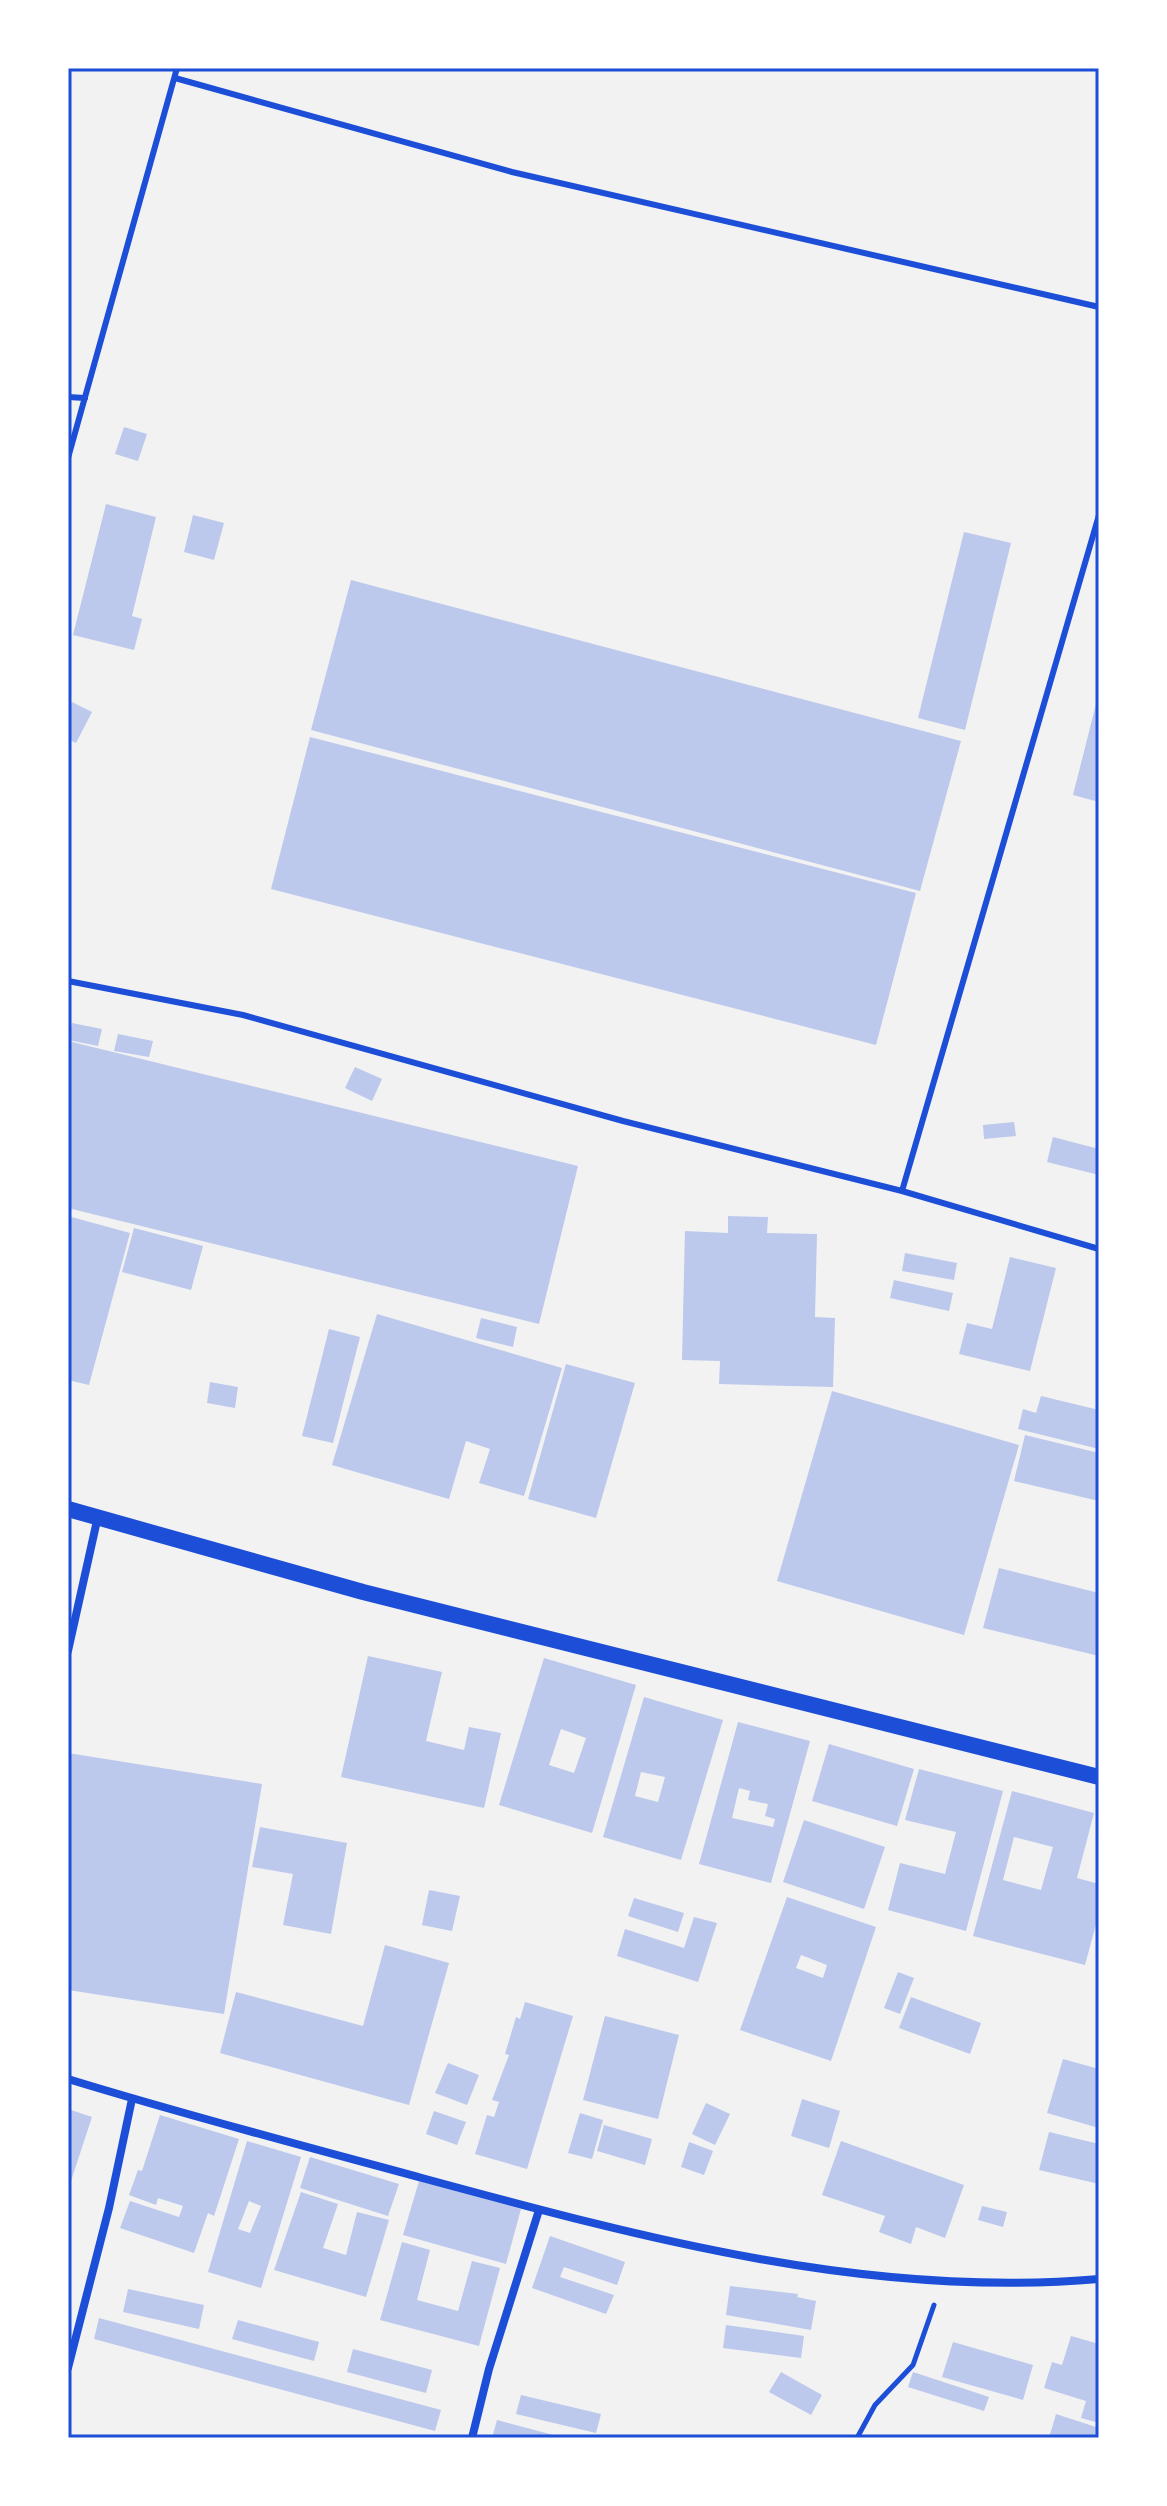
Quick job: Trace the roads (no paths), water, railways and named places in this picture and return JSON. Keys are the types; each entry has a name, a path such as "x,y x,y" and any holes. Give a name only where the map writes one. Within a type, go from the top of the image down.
{"main road":[{"path":"68,1509 363,1592 1099,1777"}],"street":[{"path":"68,1651 98,1516"},
{"path":"68,2079 539,2210 740,2256 859,2276 943,2281 1099,2279"},
{"path":"68,2368 109,2208 132,2099"},
{"path":"472,2438 489,2369 539,2210"}],"lane":[{"path":"68,458 177,68"},
{"path":"175,78 512,172 1099,307"},
{"path":"68,397 85,398"},
{"path":"902,1191 1099,515"},
{"path":"68,981 243,1015 623,1121 902,1191 1099,1249"}]}
